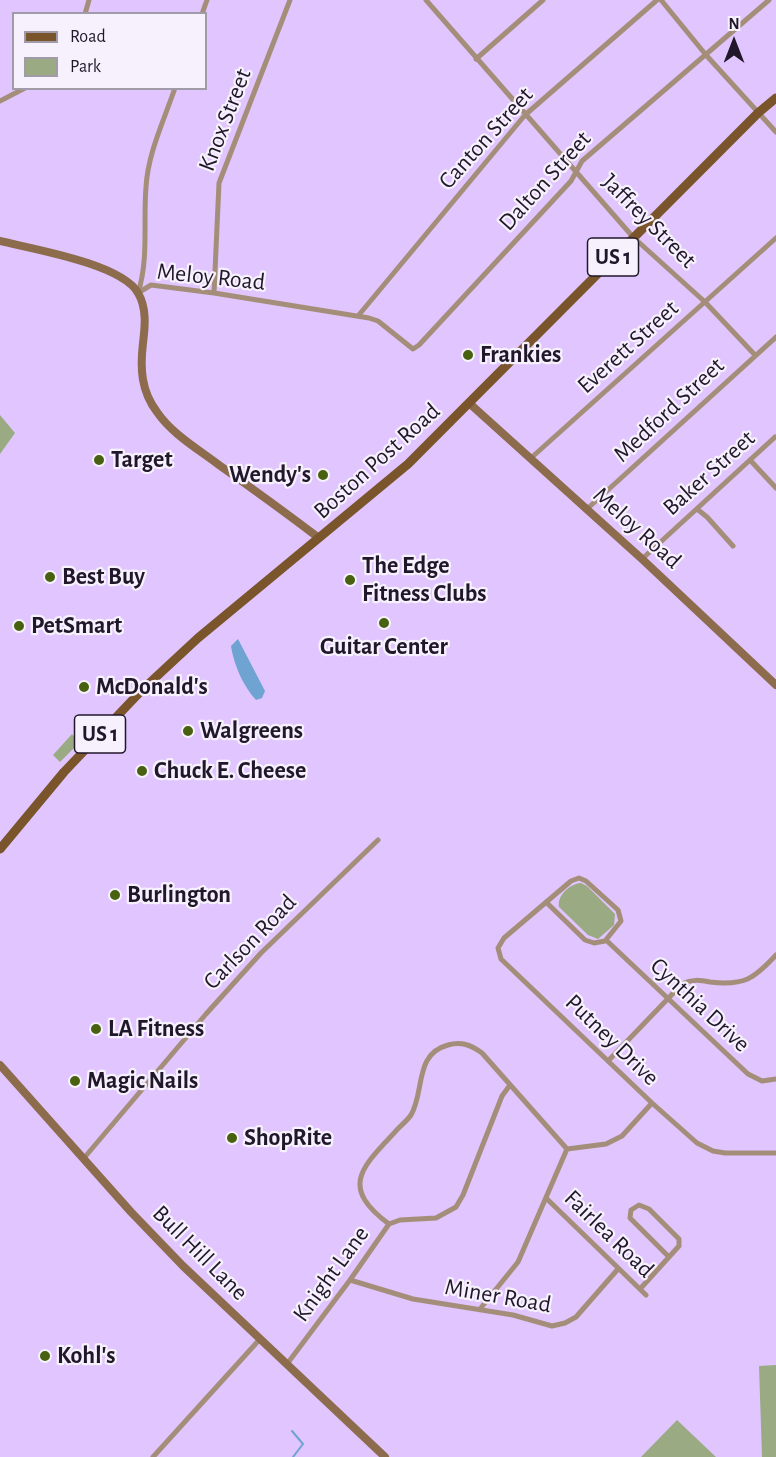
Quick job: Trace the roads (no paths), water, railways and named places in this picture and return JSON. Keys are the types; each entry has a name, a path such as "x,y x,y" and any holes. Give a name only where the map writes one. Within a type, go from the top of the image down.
{"main road":[{"name":"Boston Post Road","path":"0,849 64,772 142,690 198,638 408,464 633,237 776,98"},
{"path":"0,241 110,271 128,282 138,293 144,314 142,379 156,412 169,427 187,441 319,538"},
{"name":"Meloy Road","path":"469,403 642,559 776,685"},
{"name":"Bull Hill Lane","path":"0,1065 131,1212 183,1266 385,1457"}],"street":[{"name":"Knox Street","path":"214,293 219,183 290,0"},
{"name":"Jaffrey Street","path":"426,0 633,237 705,302 755,355"},
{"path":"476,58 543,0"},
{"path":"659,0 776,132"},
{"name":"Canton Street","path":"358,316 525,115 659,0"},
{"name":"Dalton Street","path":"412,349 419,345 571,182 582,161 769,0"},
{"path":"0,101 21,90"},
{"path":"138,293 143,277 146,184 152,153 174,90"},
{"name":"Everett Street","path":"531,458 776,238"},
{"name":"Meloy Road","path":"138,293 151,285 358,316 378,321 412,349"},
{"name":"Medford Street","path":"587,509 776,337"},
{"name":"Baker Street","path":"642,559 775,437"},
{"path":"750,460 776,488"},
{"path":"697,509 734,546"},
{"name":"Carlson Road","path":"84,1158 261,953 378,840"},
{"path":"574,879 586,880 620,914 620,923 606,940 599,943 587,941 546,903 574,879"},
{"name":"Putney Drive","path":"546,903 504,938 498,948 499,955 691,1138 708,1149 731,1154 776,1153"},
{"name":"Cynthia Drive","path":"606,940 748,1074 762,1080 776,1079"},
{"path":"609,1060 682,984 698,980 727,984 745,981 754,977 776,955"},
{"path":"389,1224 375,1214 363,1198 360,1187 361,1175 368,1161 411,1114 422,1070 428,1057 443,1046 465,1044 482,1053 567,1149"},
{"name":"Knight Lane","path":"287,1364 389,1224 400,1220 436,1218 456,1206 464,1195 502,1096 510,1085"},
{"path":"567,1149 606,1144 622,1136 652,1103"},
{"path":"480,1309 518,1262 567,1149"},
{"name":"Fairlea Road","path":"547,1199 646,1295"},
{"path":"640,1289 669,1257 679,1245 678,1237 649,1209 644,1205 635,1206 629,1213 633,1222 669,1257"},
{"name":"Miner Road","path":"350,1280 413,1299 513,1315 552,1326 576,1317 618,1269"},
{"path":"153,1457 260,1339"}],"water":[{"path":"238,639 265,691 262,698 256,700 251,694 237,668 231,646"}],"waterway":[{"path":"292,1431 303,1444 293,1457"}],"place":[{"name":"Frankies","path":"468,355"},
{"name":"Target","path":"99,460"},
{"name":"Wendy's","path":"323,475"},
{"name":"Best Buy","path":"50,577"},
{"name":"The Edge Fitness Clubs","path":"350,580"},
{"name":"Guitar Center","path":"384,623"},
{"name":"PetSmart","path":"19,626"},
{"name":"McDonald's","path":"84,687"},
{"name":"Walgreens","path":"188,731"},
{"name":"Chuck E. Cheese","path":"142,771"},
{"name":"Burlington","path":"115,895"},
{"name":"LA Fitness","path":"96,1029"},
{"name":"Magic Nails","path":"75,1081"},
{"name":"ShopRite","path":"232,1138"},
{"name":"Kohl's","path":"45,1356"}]}
